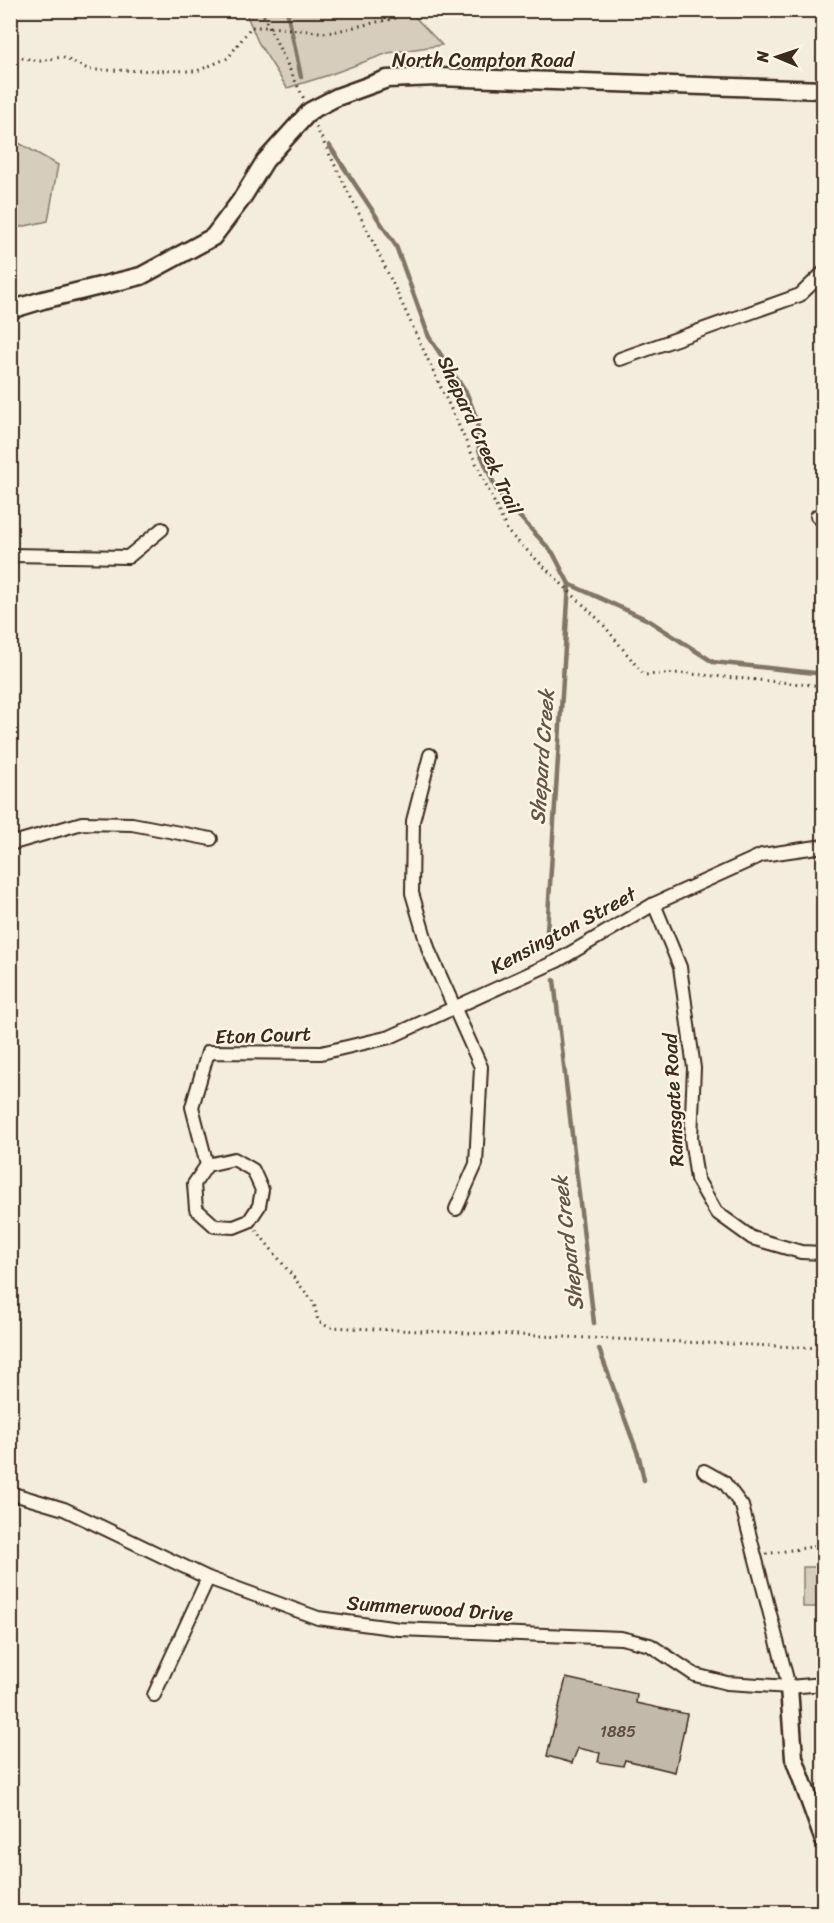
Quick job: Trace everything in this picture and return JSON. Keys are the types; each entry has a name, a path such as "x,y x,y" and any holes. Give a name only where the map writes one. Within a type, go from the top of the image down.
{"street":[{"name":"North Compton Road","path":"10,310 141,276 213,237 241,200 265,161 310,111 338,97 387,79 437,77 824,90"},
{"path":"620,359 800,295 824,272"},
{"path":"10,555 128,557 162,529"},
{"path":"430,755 413,821 412,893 429,951 481,1066 476,1164 456,1209"},
{"path":"10,844 82,823 132,824 211,839"},
{"name":"Kensington Street","path":"321,1053 390,1037 557,961 654,904 762,855 824,846"},
{"name":"Ramsgate Road","path":"654,904 680,967 694,1068 691,1138 697,1179 716,1212 752,1238 801,1252 824,1253"},
{"name":"Eton Court","path":"207,1165 192,1107 208,1052 321,1053"},
{"path":"234,1159 253,1170 262,1190 259,1206 249,1221 234,1227 215,1226 196,1209 194,1184 207,1165 234,1159"},
{"path":"704,1471 724,1482 742,1506 789,1687 794,1758 824,1841"},
{"name":"Summerwood Drive","path":"10,1493 64,1509 208,1578 318,1618 399,1629 621,1638 650,1645 694,1675 727,1683 789,1687"},
{"path":"154,1695 208,1578"},
{"path":"789,1687 824,1684"},
{"path":"817,1912 824,1909"}],"path":[{"name":"Shepard Creek Trail","path":"261,10 379,255 508,532 603,623 644,675 680,673 824,686"},
{"path":"10,56 40,61 62,57 90,70 197,70 228,58 250,27 328,33 413,14 419,10"},
{"path":"249,1221 314,1303 318,1322 328,1327 824,1348"},
{"path":"755,1555 824,1545"}],"shaded area":[{"path":"245,11 409,11 442,45 388,53 287,88 258,42"},
{"path":"10,138 58,165 48,221 11,229"},
{"path":"803,1567 823,1567 823,1607 803,1607"}],"building":[{"path":"566,1678 637,1694 636,1703 687,1714 675,1772 625,1760 623,1766 598,1762 600,1753 578,1748 572,1763 547,1756"}],"waterway":[{"name":"Shepard Creek","path":"287,10 301,77"},
{"name":"Shepard Creek","path":"329,145 396,246 429,337 467,394 477,420 479,450 498,493 553,553 569,584 547,932"},
{"name":"Shepard Creek","path":"569,584 648,620 713,662 824,674"},
{"name":"Shepard Creek","path":"554,980 594,1323"},
{"name":"Shepard Creek","path":"599,1349 639,1457 644,1480"}]}
